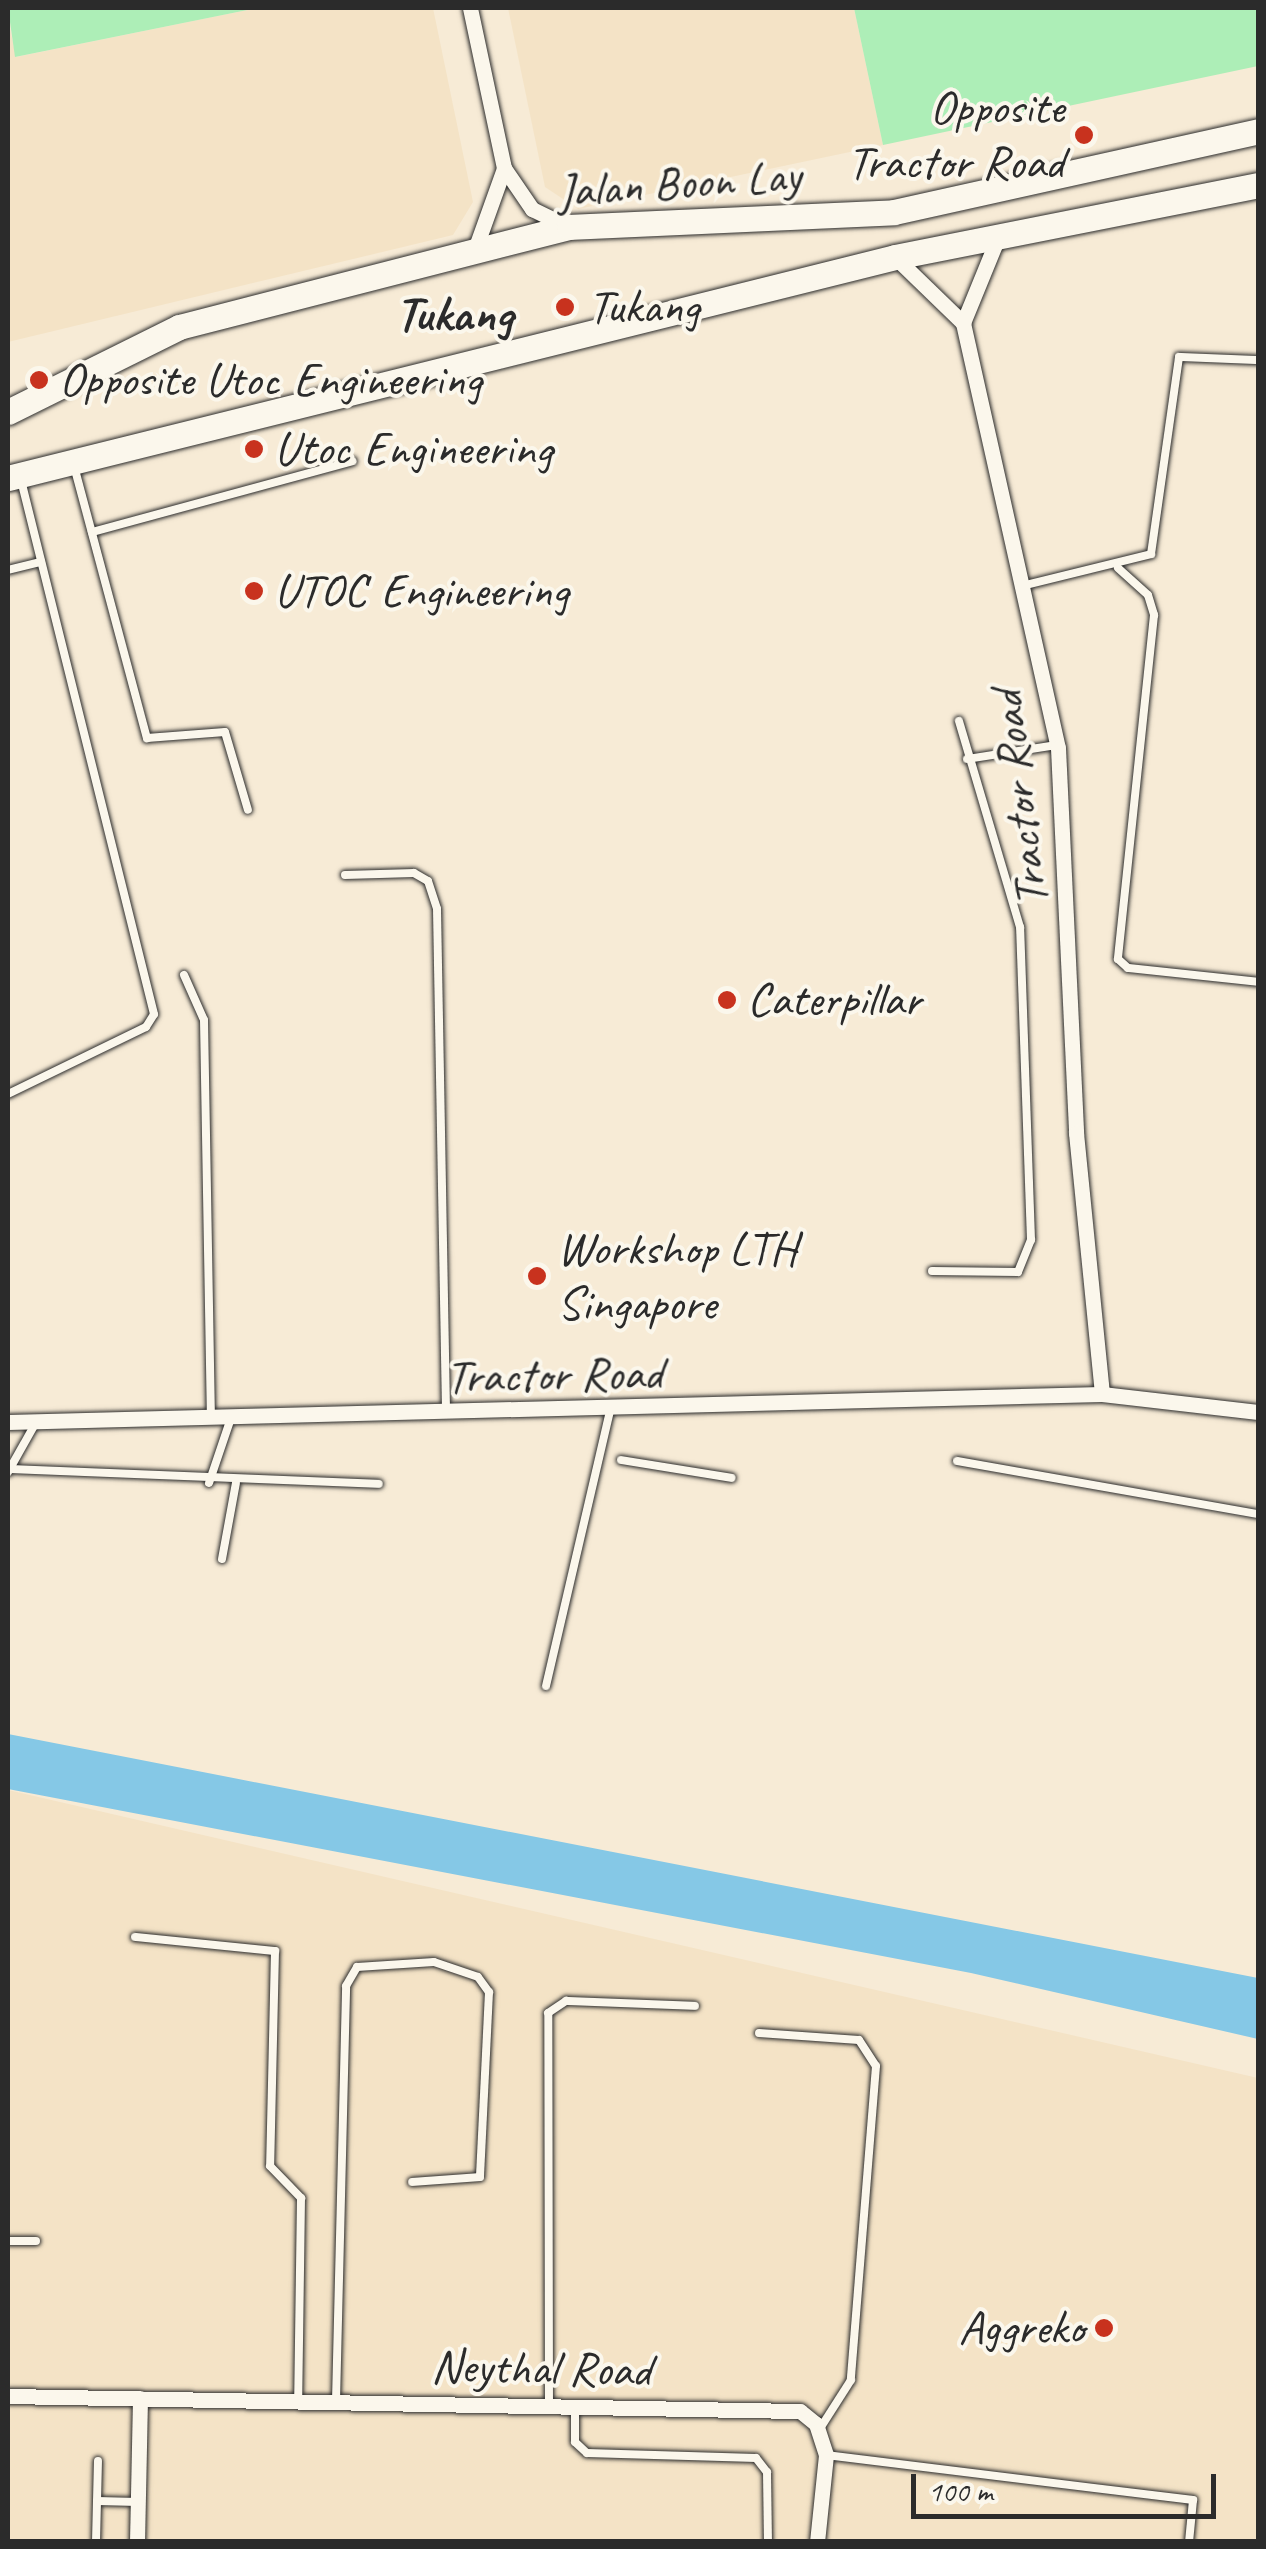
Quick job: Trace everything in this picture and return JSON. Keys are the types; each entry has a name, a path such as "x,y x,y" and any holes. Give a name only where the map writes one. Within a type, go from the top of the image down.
{"main road":[{"name":"Jalan Boon Lay","path":"8,412 178,327 569,227 894,212 1258,131"},
{"path":"14,477 895,256 1258,185"}],"street":[{"path":"470,8 504,168 532,209 569,227"},
{"path":"474,252 504,168"},
{"path":"895,256 963,323 999,235"},
{"name":"Tractor Road","path":"963,323 1026,585 1057,744 1076,1133 1102,1394"},
{"name":"Tractor Road","path":"8,1422 610,1412 1102,1394 1258,1412"},
{"name":"Neythal Road","path":"8,2396 800,2412 819,2430"},
{"path":"137,2542 140,2398"},
{"path":"816,2542 826,2455 819,2430"}],"lane":[{"path":"1026,585 1118,568 1155,545 1179,357 1258,360"},
{"path":"73,461 147,738 225,732 248,810"},
{"path":"92,532 353,461"},
{"path":"8,1094 146,1027 154,1014 41,562 14,477"},
{"path":"8,570 41,562"},
{"path":"1118,568 1148,594 1154,615 1118,959 1128,968 1258,982"},
{"path":"932,1271 1018,1272 1031,1240 1020,927 967,758 959,720"},
{"path":"967,758 1057,744"},
{"path":"345,874 414,874 428,882 437,909 446,1415"},
{"path":"184,975 204,1020 211,1418"},
{"path":"546,1686 610,1412"},
{"path":"210,1483 231,1418"},
{"path":"36,1421 8,1470 236,1484 379,1484"},
{"path":"620,1460 732,1478"},
{"path":"958,1462 1258,1514"},
{"path":"222,1558 236,1484"},
{"path":"135,1937 274,1951 270,2166 302,2198 298,2401"},
{"path":"336,2401 346,1986 357,1966 434,1962 478,1977 489,1992 480,2177 412,2182"},
{"path":"549,2405 548,2013 566,2001 695,2006"},
{"path":"758,2033 859,2040 876,2066 851,2380 819,2430"},
{"path":"8,2241 36,2242"},
{"path":"574,2406 575,2442 588,2454 756,2458 767,2472 768,2542"},
{"path":"826,2455 1193,2500 1189,2542"},
{"path":"96,2542 98,2461"},
{"path":"97,2501 138,2502"}],"shaded area":[{"path":"257,8 433,8 473,202 453,235 8,342 8,19 16,57"},
{"path":"508,8 854,8 883,145 578,209 545,187"},
{"path":"8,1790 1258,2078 1258,2541 8,2541"}],"green space":[{"path":"8,8 257,8 15,57"},
{"path":"854,8 1258,8 1258,66 883,145"}],"water":[{"path":"8,1734 1258,1978 1258,2039 971,1973 8,1789"}],"place":[{"name":"Opposite Tractor Road","path":"1084,135"},
{"name":"Tukang","path":"565,307"},
{"name":"Opposite Utoc Engineering","path":"39,380"},
{"name":"Utoc Engineering","path":"254,449"},
{"name":"UTOC Engineering","path":"254,591"},
{"name":"Caterpillar","path":"727,1000"},
{"name":"Workshop LTH Singapore","path":"537,1276"},
{"name":"Aggreko","path":"1104,2328"}],"district":[{"name":"Tukang","path":"454,314"}]}
